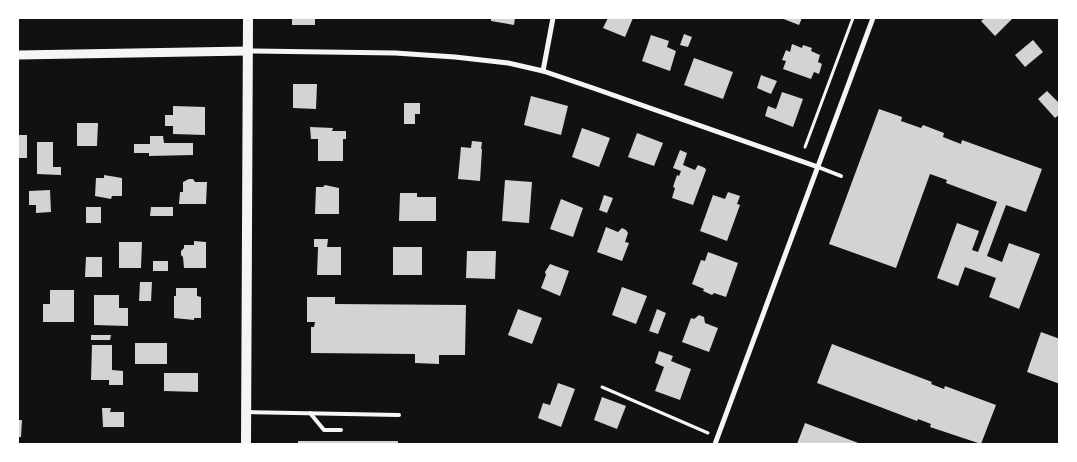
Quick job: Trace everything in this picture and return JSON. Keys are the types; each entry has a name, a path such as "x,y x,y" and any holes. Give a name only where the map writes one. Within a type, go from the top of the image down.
{"main road":[{"path":"246,444 248,18"}],"street":[{"path":"543,71 553,18"},
{"path":"716,444 874,18"},
{"path":"18,55 248,51 424,54 508,63 543,71 818,167"}],"lane":[{"path":"818,167 841,176"},
{"path":"247,412 399,415"},
{"path":"310,413 324,430 341,430"}],"path":[{"path":"805,147 853,18"},
{"path":"602,387 718,438"}],"building":[{"path":"292,18 315,18 315,25 292,25"},
{"path":"491,18 515,18 514,25 491,21"},
{"path":"608,18 633,18 625,37 603,28"},
{"path":"781,18 802,18 799,25"},
{"path":"985,18 1012,19 995,36 981,21"},
{"path":"684,34 692,37 688,47 680,45"},
{"path":"651,35 669,41 667,47 676,51 670,71 642,61"},
{"path":"1033,40 1043,52 1025,67 1015,55"},
{"path":"792,44 802,48 803,45 812,48 811,51 820,55 818,62 822,64 819,74 814,72 811,79 783,69 786,61 782,60 786,50 790,52"},
{"path":"694,58 733,72 723,99 684,85"},
{"path":"761,75 777,81 771,94 757,88"},
{"path":"293,84 317,84 316,109 293,108"},
{"path":"1047,91 1060,104 1060,114 1055,118 1038,99"},
{"path":"782,92 803,99 793,127 765,116 768,106 776,109"},
{"path":"531,96 568,106 561,135 524,125"},
{"path":"404,103 420,103 420,114 415,114 415,124 404,124"},
{"path":"173,106 205,107 205,135 173,134 173,126 165,126 165,115 173,115"},
{"path":"879,109 902,117 901,121 921,128 923,125 944,133 943,137 961,144 962,140 1042,169 1026,212 1006,205 987,256 1002,262 1009,243 1040,254 1019,309 989,297 996,278 965,267 958,286 937,278 957,223 979,231 972,250 978,252 997,202 946,183 947,180 930,174 896,268 829,244"},
{"path":"77,123 98,123 97,146 77,146"},
{"path":"310,127 333,128 332,131 346,131 346,139 343,139 343,161 318,161 318,139 311,139"},
{"path":"582,128 610,138 599,167 572,157"},
{"path":"637,133 663,143 654,166 628,157"},
{"path":"18,135 27,135 27,158 18,158"},
{"path":"150,136 163,136 164,143 193,143 193,155 149,156 149,153 134,153 134,144 150,144"},
{"path":"472,141 482,142 480,181 458,179 461,147 471,148"},
{"path":"37,142 53,142 53,167 61,167 61,175 37,174"},
{"path":"680,150 687,153 683,165 695,170 698,165 706,170 693,205 672,198 677,175 679,176 681,171 673,168"},
{"path":"104,175 122,178 122,196 112,196 111,199 95,196 96,178 104,178"},
{"path":"193,179 195,182 207,182 206,204 179,204 180,192 183,192 183,182"},
{"path":"505,180 532,182 529,223 502,221"},
{"path":"325,185 339,188 339,214 315,214 316,187 323,187"},
{"path":"50,190 51,212 36,213 36,205 29,205 29,191"},
{"path":"728,192 740,196 737,204 740,205 727,241 700,231 713,195 725,199"},
{"path":"400,193 417,193 417,197 436,197 436,221 399,221"},
{"path":"604,195 613,198 607,213 599,210"},
{"path":"561,199 583,208 573,237 550,229"},
{"path":"86,207 101,207 101,223 86,223"},
{"path":"151,207 173,207 173,216 150,216"},
{"path":"606,227 618,232 622,228 628,233 625,242 629,243 622,261 597,252"},
{"path":"314,239 328,239 327,247 341,247 341,275 317,275 318,247 314,247"},
{"path":"194,241 206,242 206,268 184,268 181,251 184,245 194,245"},
{"path":"119,242 142,242 141,268 119,268"},
{"path":"393,247 422,247 422,275 393,275"},
{"path":"467,251 496,251 495,279 466,278"},
{"path":"708,252 738,263 726,297 714,293 712,295 692,284 701,260 705,261"},
{"path":"86,257 102,257 102,277 85,277"},
{"path":"153,261 168,261 168,271 153,271"},
{"path":"550,264 569,271 560,296 541,288 546,275 545,272"},
{"path":"140,282 152,282 151,301 139,301"},
{"path":"622,287 647,296 636,324 612,315"},
{"path":"176,288 197,288 197,296 201,297 201,318 194,318 194,320 174,318"},
{"path":"50,290 74,290 74,322 43,322 43,304 50,304"},
{"path":"94,295 119,295 119,308 128,308 128,326 94,325"},
{"path":"307,297 335,297 335,304 466,305 465,355 439,355 439,364 415,363 415,354 311,353 311,327 314,327 315,322 307,322"},
{"path":"518,309 542,318 532,344 508,335"},
{"path":"657,309 666,313 658,334 649,331"},
{"path":"699,315 704,317 705,323 718,328 709,352 682,342 691,318 694,319"},
{"path":"1041,332 1060,339 1060,384 1027,372"},
{"path":"91,335 111,335 110,340 91,340"},
{"path":"135,343 167,343 167,364 135,364"},
{"path":"832,344 932,382 931,384 944,389 945,386 996,405 981,444 930,427 931,424 918,419 917,421 817,383"},
{"path":"92,345 112,345 112,370 123,371 123,385 109,385 109,380 91,380"},
{"path":"659,351 673,356 671,361 691,369 680,400 655,391 664,367 655,363"},
{"path":"164,373 198,373 198,392 164,391"},
{"path":"558,383 575,389 561,427 538,418 543,403 550,405"},
{"path":"602,397 626,406 617,429 594,420"},
{"path":"102,408 111,408 110,412 124,412 124,427 103,427"},
{"path":"18,420 22,420 21,437 18,437"},
{"path":"805,423 861,444 797,444"},
{"path":"298,441 398,441 398,444 298,444"}]}
